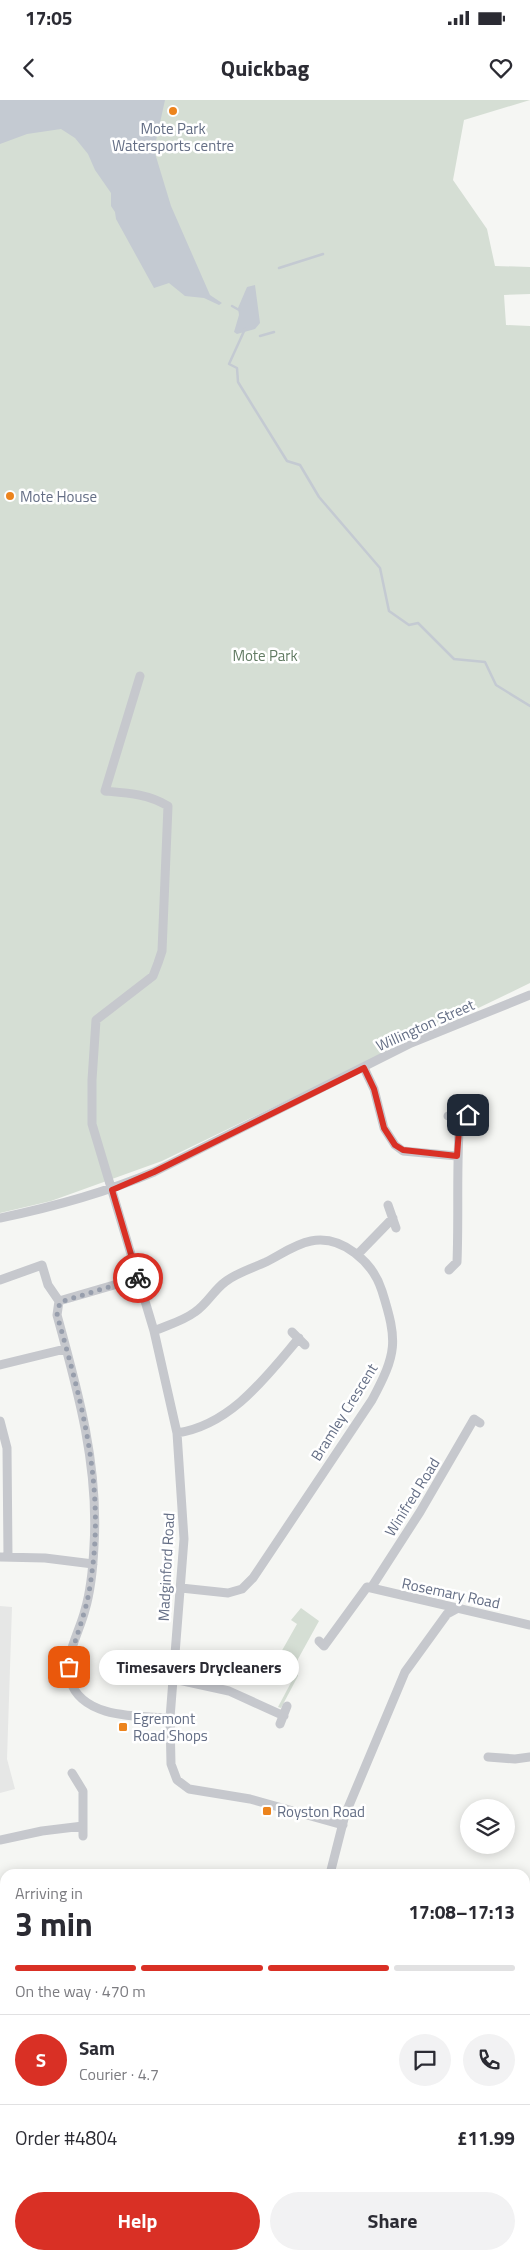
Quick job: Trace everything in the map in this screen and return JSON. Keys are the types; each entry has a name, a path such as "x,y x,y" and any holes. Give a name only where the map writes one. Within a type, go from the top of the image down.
{"street":[{"name":"Madginford Road","path":"140,676 110,769 105,791 140,794 155,798 168,806 162,951 153,976 96,1020 92,1073 92,1124 154,1331 177,1433 183,1522 181,1588 170,1718 171,1764 177,1780 189,1789 250,1799 343,1825"},
{"name":"Willington Street","path":"0,1218 68,1203 112,1190 154,1172 411,1043 530,995"},
{"path":"364,1068 374,1089 384,1128 395,1145 403,1150 457,1156"},
{"path":"448,1116 464,1115 457,1156 459,1220 457,1262 449,1270"},
{"path":"154,1331 182,1320 197,1311 225,1281 309,1241 326,1239 358,1254 394,1223 388,1204"},
{"name":"Bramley Crescent","path":"181,1588 228,1593 242,1589 253,1578 372,1400 388,1370 392,1355 393,1335 389,1314 380,1287 358,1254"},
{"path":"0,1280 42,1265 48,1285 60,1302 57,1315 65,1350 80,1399 93,1466 95,1514 93,1564 85,1610 71,1652 70,1680 82,1697 103,1712 170,1718"},
{"path":"60,1302 138,1278"},
{"path":"177,1433 193,1430 215,1420 241,1401 264,1379 299,1338"},
{"path":"0,1365 65,1350"},
{"path":"0,1421 7,1448 4,1557 45,1558 93,1564"},
{"name":"Winifred Road","path":"319,1641 324,1646 369,1588 420,1512 477,1421"},
{"name":"Rosemary Road","path":"369,1588 530,1625"},
{"path":"331,1869 345,1815 405,1672 447,1614 458,1608"},
{"path":"174,1680 229,1691 282,1720 287,1706"},
{"path":"488,1757 501,1761 530,1758"},
{"path":"72,1773 83,1791 83,1836"},
{"path":"0,1840 42,1831 83,1826"}],"shaded area":[{"path":"0,100 165,100 154,150 171,206 210,295 222,303 219,305 204,298 185,296 169,283 154,288 116,219 115,212 111,206 111,193 95,170 88,154 75,138 61,129 27,134 0,144"},
{"path":"255,285 260,323 255,329 237,334 234,332 239,315 238,308 247,287"},
{"path":"0,1606 12,1607 7,1759 15,1789 0,1793"}],"green space":[{"name":"Mote Park","path":"0,100 530,100 464,120 453,180 487,229 495,266 530,267 530,294 504,295 506,325 530,326 530,983 162,1161 51,1201 0,1213"},
{"path":"301,1608 319,1621 298,1659 298,1676 281,1708 278,1707 295,1675 291,1663 280,1654 297,1624 291,1620"}],"waterway":[{"path":"279,268 323,254"},
{"path":"232,306 239,310"},
{"path":"245,329 229,364 237,368 238,382 287,461 300,465 319,497 380,568 389,611 409,625 418,623 454,659 485,662 496,685 530,706"},
{"path":"260,336 274,332"}],"way so far":[{"path":"69,1667 71,1652 85,1610 93,1564 95,1545 93,1466 74,1376 65,1350 57,1315 60,1302 138,1278"}],"place":[{"name":"Mote Park Watersports centre","path":"173,111"},
{"name":"Mote House","path":"10,496"},
{"name":"Timesavers Drycleaners","path":"69,1667"},
{"name":"Egremont Road Shops","path":"123,1727"},
{"name":"Royston Road","path":"267,1811"}],"route":[{"path":"138,1278 112,1190 154,1172 364,1068 374,1089 380,1119 384,1128 395,1145 403,1150 457,1156 460,1116 468,1115"}]}
